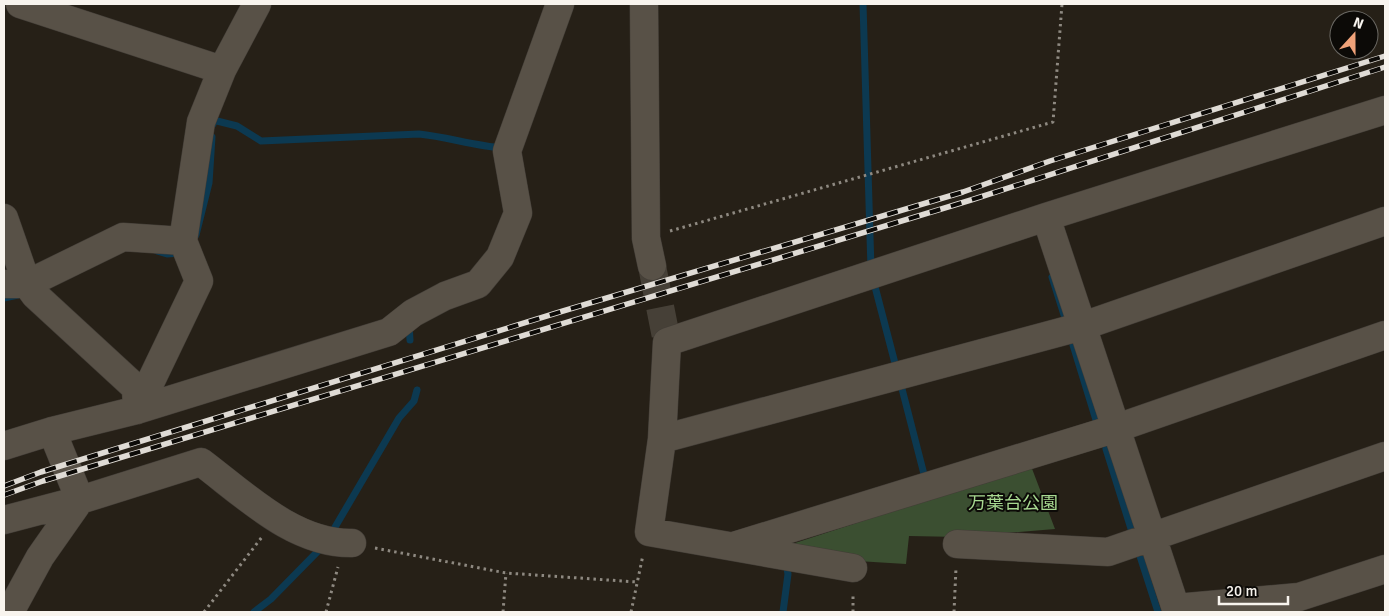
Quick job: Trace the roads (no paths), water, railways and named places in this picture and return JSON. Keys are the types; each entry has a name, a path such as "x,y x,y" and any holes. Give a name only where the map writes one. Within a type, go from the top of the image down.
{"street":[{"path":"20,4 222,70"},
{"path":"137,410 199,281 186,247 201,122 222,70 257,4"},
{"path":"4,446 52,431 137,410 389,332 413,313 445,296 478,284 500,257 518,213 507,151 560,4"},
{"path":"644,4 646,238 652,266"},
{"path":"853,568 648,532 662,439 666,342 1046,217 1385,110"},
{"path":"1046,217 1177,610 1299,597 1385,569"},
{"path":"4,218 24,288 136,388 137,410"},
{"path":"662,439 1083,326 1385,221"},
{"path":"24,288 123,238 186,247"},
{"path":"731,547 1117,428 1385,335"},
{"path":"52,431 80,500"},
{"path":"957,544 1108,552 1385,456"},
{"path":"4,520 80,500 201,462 276,519 337,542"},
{"path":"12,606 40,557 80,500"}],"waterway":[{"path":"863,4 871,269"},
{"path":"213,124 213,120 237,126 261,141 419,134 503,148"},
{"path":"196,235 209,183 212,137"},
{"path":"157,251 167,254 181,253"},
{"path":"1052,277 1064,315"},
{"path":"873,279 897,371"},
{"path":"4,298 18,295"},
{"path":"409,324 410,340"},
{"path":"1073,345 1096,420"},
{"path":"900,381 926,482"},
{"path":"331,534 399,418 414,401 417,390"},
{"path":"1106,449 1132,532"},
{"path":"254,612 271,599 324,545"},
{"path":"1138,550 1158,612"},
{"path":"783,612 788,574 786,563"}],"tunnel":[{"path":"652,266 667,342"}],"railway":[{"path":"4,486 41,472 563,311 963,192 1050,161 1385,56"},
{"path":"4,495 43,481 971,200 1385,67"}],"park label":[{"name":"万葉台公園","path":"1013,503"}]}
